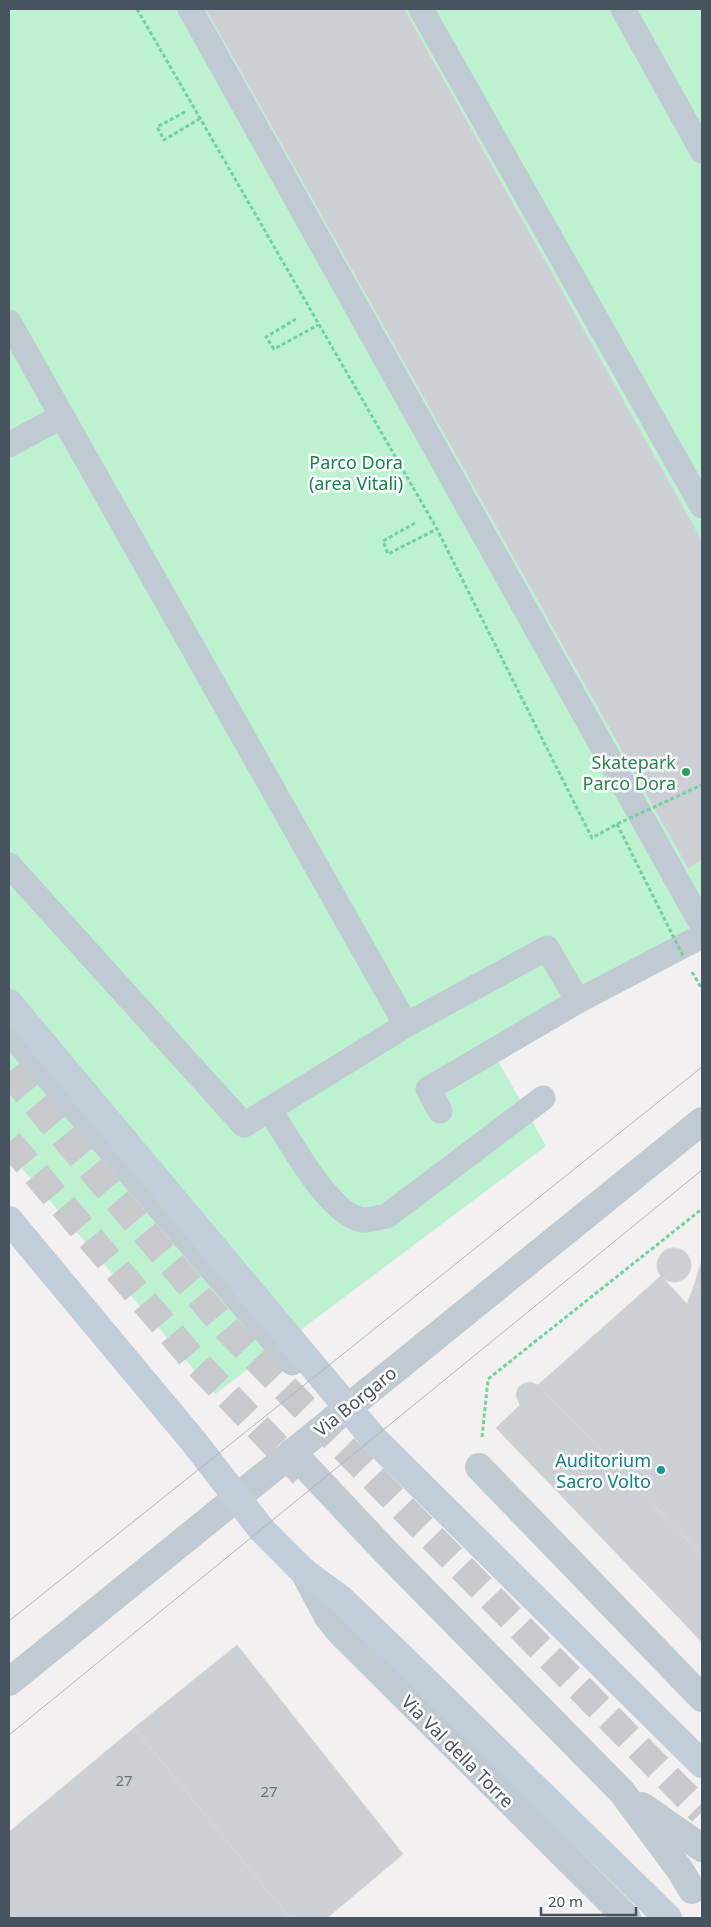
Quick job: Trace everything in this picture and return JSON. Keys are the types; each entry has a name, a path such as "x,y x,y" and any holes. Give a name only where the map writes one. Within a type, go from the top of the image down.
{"main road":[{"path":"9,1003 374,1439 702,1764"},
{"path":"9,1220 194,1442 262,1530 304,1572 341,1600 388,1644 668,1918"}],"street":[{"path":"190,9 699,911"},
{"path":"421,9 702,506"},
{"path":"623,9 702,151"},
{"path":"9,322 406,1025"},
{"path":"9,445 62,416"},
{"path":"9,865 244,1125 406,1025 547,948 578,1000"},
{"path":"440,1111 428,1089 578,1000 702,936"},
{"path":"9,1032 292,1363"},
{"path":"269,1109 327,1197 346,1213 363,1220 387,1216 543,1098"},
{"name":"Via Borgaro","path":"9,1682 236,1496 702,1121"},
{"path":"292,1452 386,1552 622,1792 697,1898"},
{"path":"479,1467 702,1698"},
{"name":"Via Val della Torre","path":"304,1572 328,1617 340,1632 627,1918"},
{"path":"622,1792 702,1848"},
{"path":"697,1898 692,1877 702,1863"}],"path":[{"path":"136,9 201,118 318,325 437,529 592,838 617,824 702,784"},
{"path":"185,112 157,127 164,140 201,118"},
{"path":"296,319 266,337 274,349 318,325"},
{"path":"416,523 382,541 388,554 437,529"},
{"path":"617,824 684,956"},
{"path":"479,1467 488,1379 702,1209"}],"green space":[{"name":"Parco Dora (area Vitali)","path":"9,9 702,9 702,936 497,1059 546,1146 215,1394 9,1153"}],"building":[{"path":"206,9 404,9 702,541 702,860 688,868"},
{"path":"674,1248 686,1253 691,1265 686,1277 674,1282 662,1277 657,1265 662,1253"},
{"path":"702,1263 702,1289 694,1286"},
{"name":"Auditorium Sacro Volto","path":"661,1276 687,1304 694,1286 702,1289 702,1555 538,1385"},
{"path":"530,1382 538,1385 702,1555 702,1642 496,1428 520,1405 516,1395 518,1388"},
{"path":"237,1645 403,1854 327,1918 290,1918 134,1728"},
{"path":"134,1728 290,1918 9,1918 9,1832"}],"tunnel":[{"path":"9,1072 227,1329 702,1812"},
{"path":"9,1142 193,1359 303,1474"}],"tram line":[{"path":"9,1621 702,1067"},
{"path":"9,1735 702,1170"}],"place":[{"name":"Skatepark Parco Dora","path":"686,772"},
{"name":"Auditorium Sacro Volto","path":"661,1470"}]}
